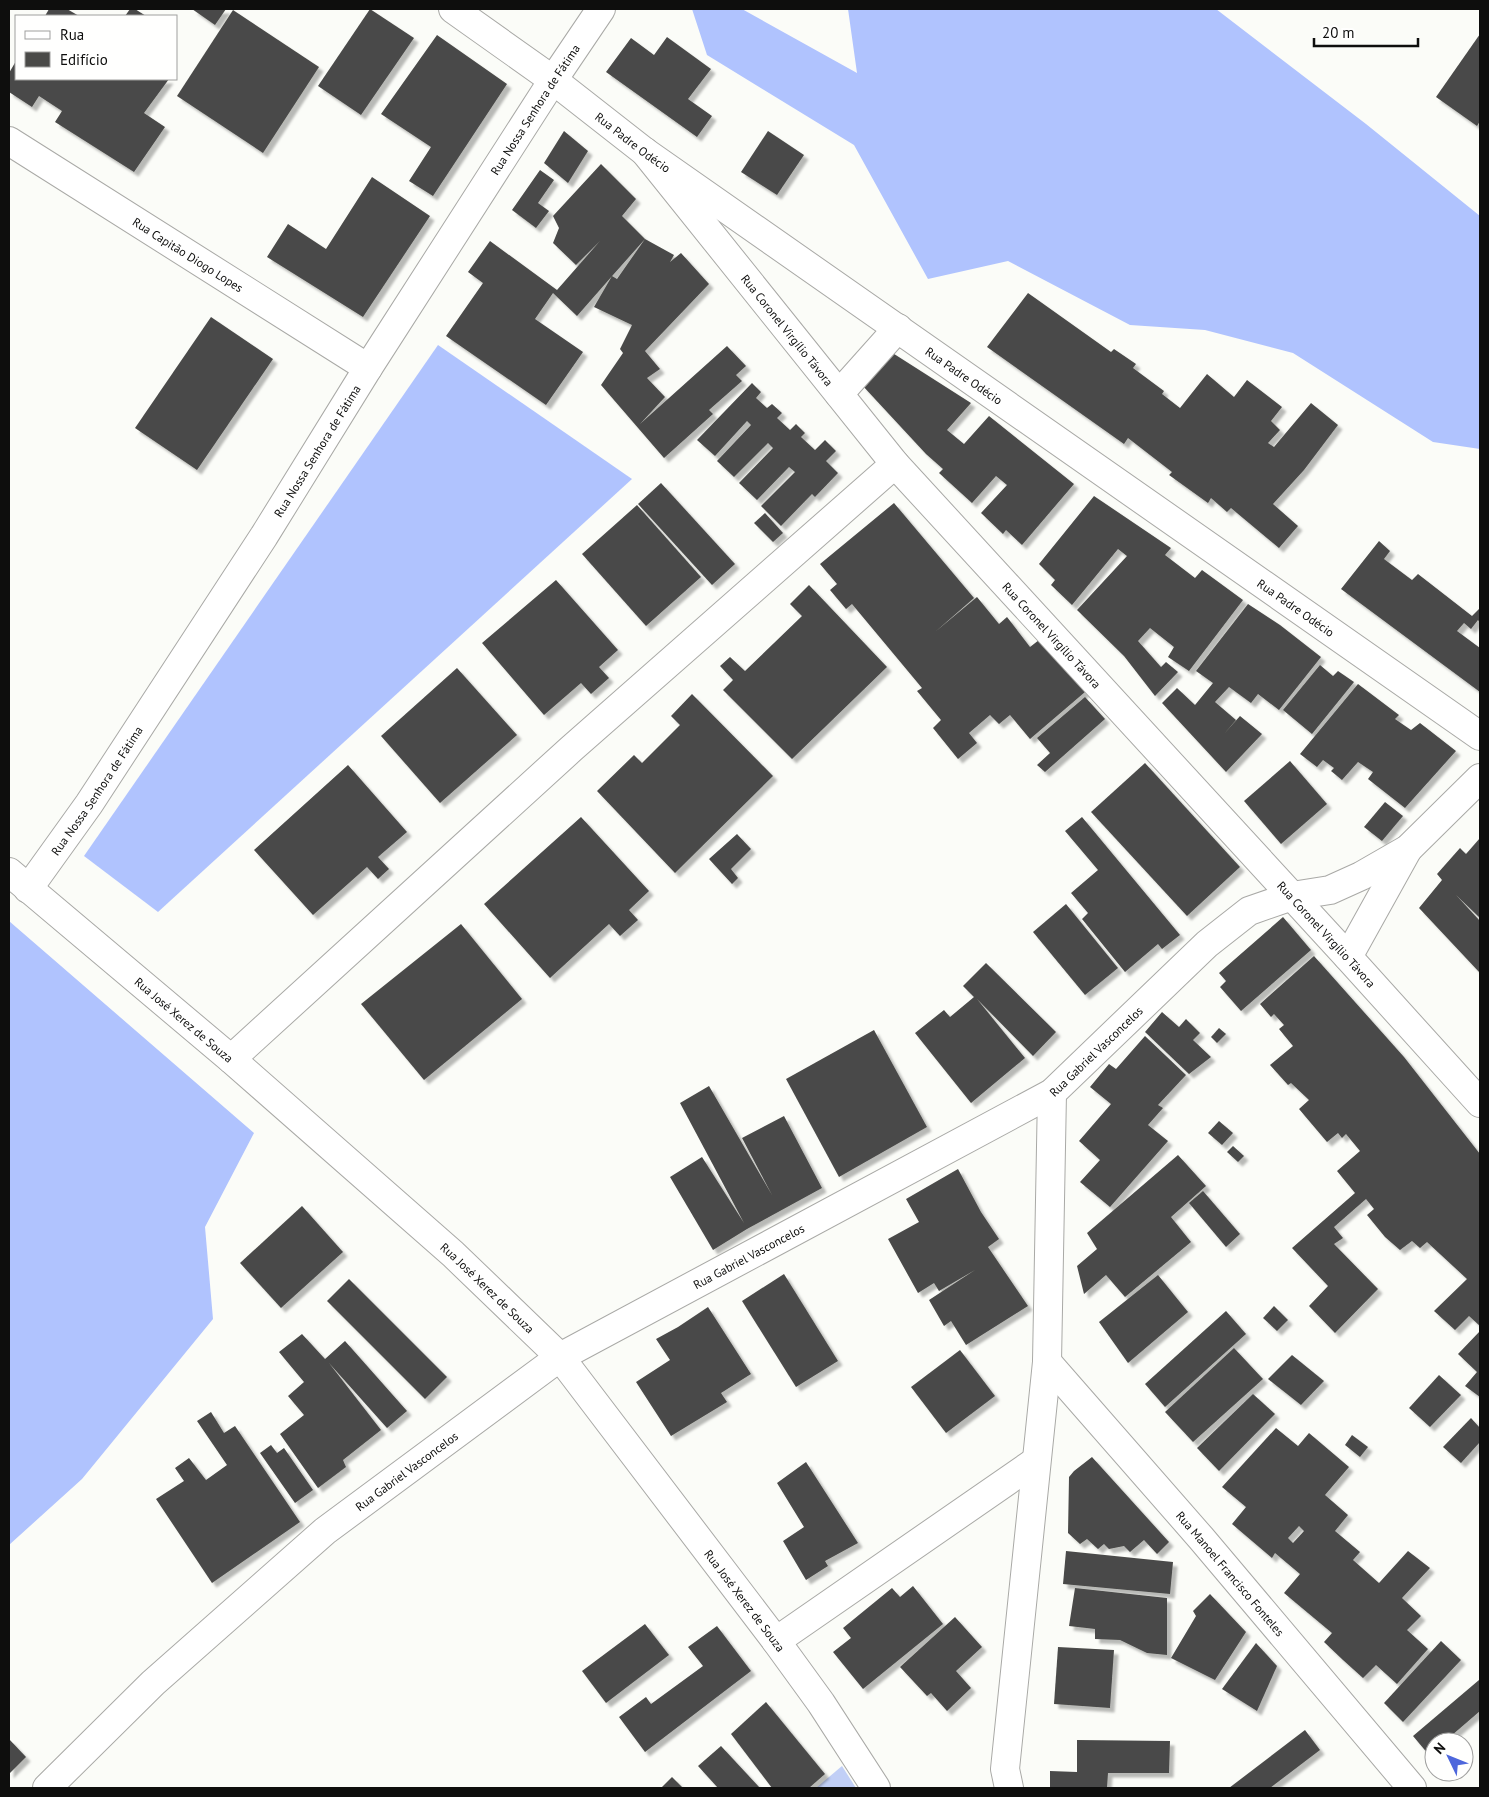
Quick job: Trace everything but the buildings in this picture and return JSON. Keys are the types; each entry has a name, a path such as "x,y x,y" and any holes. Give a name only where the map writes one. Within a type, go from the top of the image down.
{"street":[{"name":"Rua Padre Odécio","path":"453,9 553,80 645,152 1480,736"},
{"name":"Rua Nossa Senhora de Fátima","path":"18,880 100,788 264,536 368,368 553,80 601,9"},
{"name":"Rua Capitão Diogo Lopes","path":"9,141 368,368"},
{"name":"Rua Coronel Virgílio Távora","path":"645,152 895,464 1480,1102"},
{"path":"839,394 898,328"},
{"path":"232,1059 571,749 895,464"},
{"name":"Rua Gabriel Vasconcelos","path":"47,1788 153,1683 325,1531 560,1357 1052,1093 1207,944 1249,911 1292,896 1330,890 1361,876 1408,849 1480,778"},
{"path":"1348,957 1408,849"},
{"name":"Rua José Xerez de Souza","path":"18,880 232,1059 453,1254 560,1357 776,1641 821,1703 876,1788"},
{"path":"1004,1782 1047,1362 1052,1093"},
{"name":"Rua Manoel Francisco Fonteles","path":"1047,1362 1201,1538 1412,1788"},
{"path":"776,1641 1036,1461"}],"shaded area":[{"path":"692,9 742,9 857,73 848,9 1216,9 1366,124 1480,216 1480,449 1433,442 1293,353 1205,330 1130,325 1008,261 928,279 854,145 707,55"},
{"path":"438,345 632,479 158,912 84,856"},
{"path":"9,921 254,1133 205,1227 213,1319 82,1479 9,1545"},
{"path":"842,1766 856,1788 816,1788"}]}
